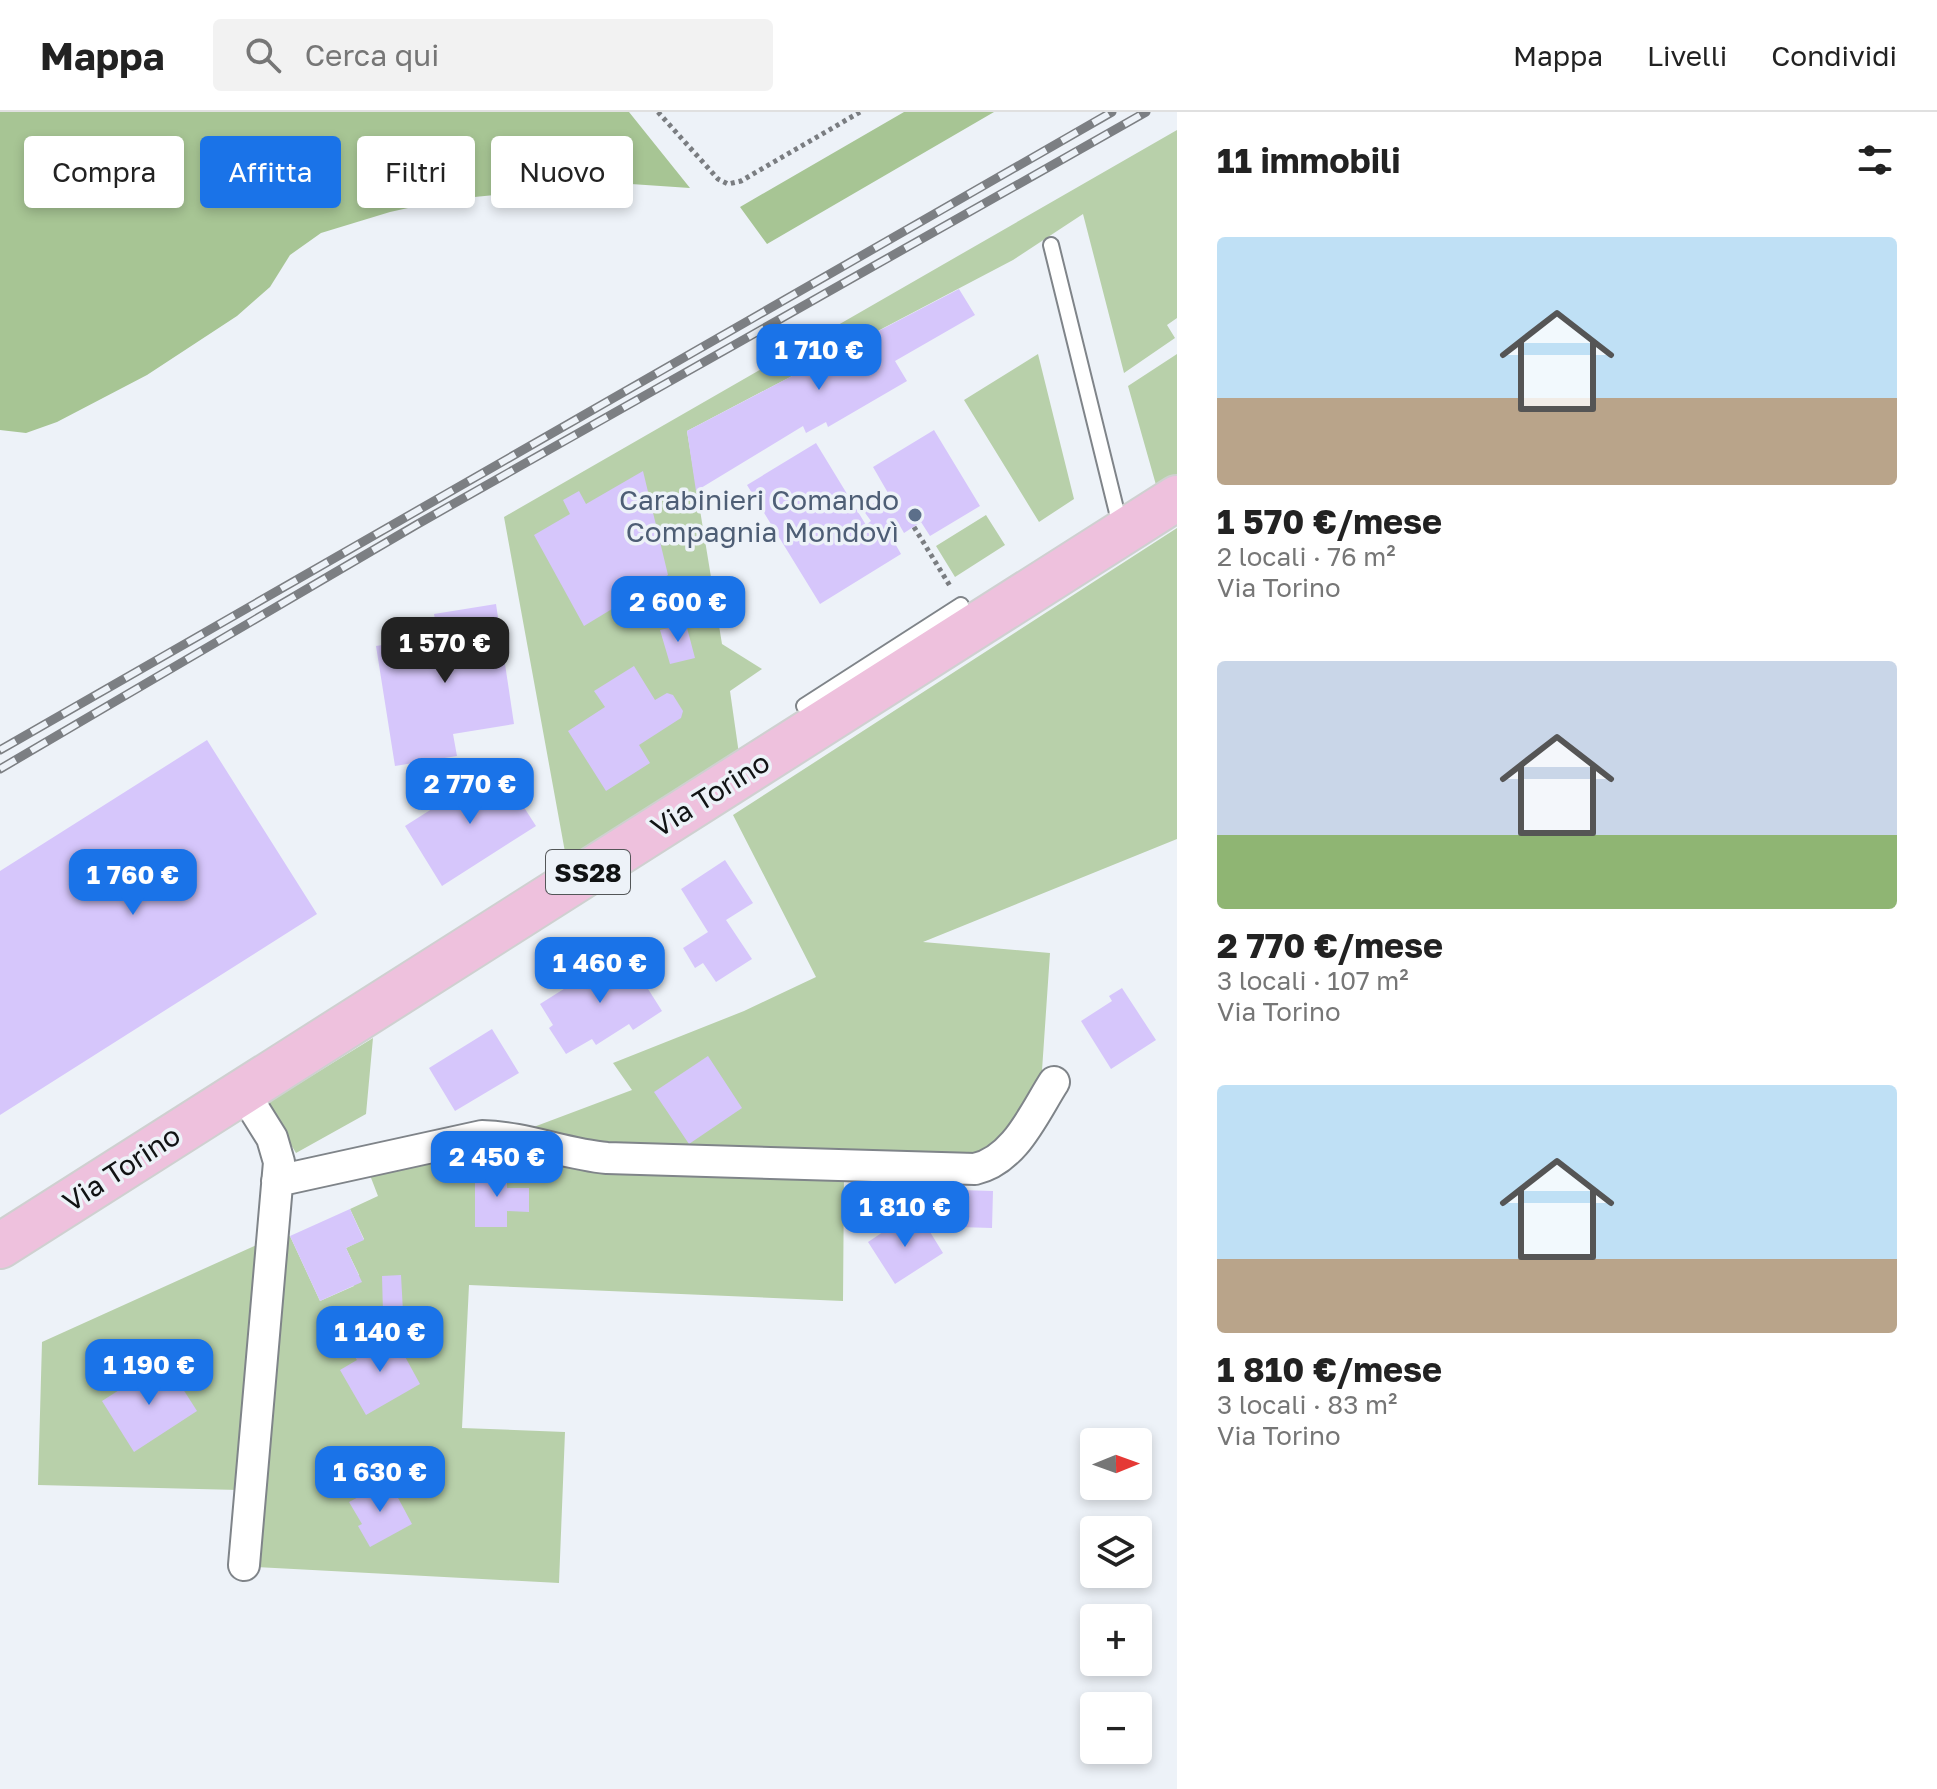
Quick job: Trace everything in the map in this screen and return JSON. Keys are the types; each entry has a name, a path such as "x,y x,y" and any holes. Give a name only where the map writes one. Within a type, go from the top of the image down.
{"main road":[{"name":"Via Torino","path":"0,1246 1177,498"}],"street":[{"path":"277,1181 482,1136 516,1139 572,1154 607,1158 975,1169 1003,1156 1054,1082"},
{"path":"242,1090 276,1149 277,1181 244,1565"}],"lane":[{"path":"1051,245 1122,533"},
{"path":"804,706 961,605"}],"path":[{"path":"658,112 718,179 728,184 741,181 860,112"},
{"path":"914,527 948,582"}],"green space":[{"path":"0,112 629,112 690,188 633,184 633,136 491,136 491,195 475,197 475,136 357,136 357,208 408,208 321,233 290,255 270,287 237,316 147,375 57,422 26,433 0,430"},
{"path":"904,112 994,112 767,244 740,207"},
{"path":"1177,130 1177,318 1167,325 1175,338 1124,373 1083,214 1013,260 687,431 722,644 762,669 730,691 739,754 567,863 504,517"},
{"path":"1038,354 1074,499 1039,522 964,400"},
{"path":"1177,354 1177,480 1158,492 1128,386"},
{"path":"986,515 1005,545 955,577 936,546"},
{"path":"1177,528 1177,839 923,942 1050,953 1041,1085 998,1146 982,1155 609,1148 523,1131 632,1090 613,1063 744,1011 816,977 733,815"},
{"path":"373,1038 366,1114 296,1153 266,1104"},
{"path":"464,1147 844,1174 843,1301 469,1285 462,1428 565,1432 559,1583 256,1567 282,1240 290,1236 320,1301 354,1286 352,1278 359,1275 346,1248 364,1239 350,1209 378,1196 368,1170"},
{"path":"263,1242 239,1490 38,1485 42,1342"}],"building":[{"path":"959,289 975,315 895,361 907,381 828,427 826,422 806,433 803,426 696,491 687,431"},
{"name":"Carabinieri Comando Compagnia Mondovì","path":"934,430 980,506 930,536 921,522 904,533 900,526 889,533 901,554 820,604 747,485 816,443 866,525 871,521 863,510 882,498 889,509 895,505 873,467"},
{"path":"643,471 668,575 584,626 534,535 570,514 563,500 579,491 586,504"},
{"path":"496,604 514,724 453,734 457,756 395,766 376,646 438,636 434,614"},
{"path":"686,624 695,658 670,664 660,630"},
{"path":"634,666 655,700 667,693 673,695 683,711 681,718 639,745 650,763 606,791 568,731 605,707 594,691"},
{"path":"207,740 317,914 0,1115 0,871"},
{"path":"498,767 536,826 442,886 405,826"},
{"path":"725,860 753,903 726,920 752,959 716,982 703,963 695,968 683,948 708,932 681,889"},
{"path":"624,951 662,1011 633,1030 629,1024 596,1045 592,1039 566,1054 549,1028 553,1025 540,1004"},
{"path":"1122,988 1156,1040 1111,1069 1081,1021 1112,1001 1109,996"},
{"path":"492,1029 519,1073 455,1111 429,1068"},
{"path":"708,1056 742,1108 689,1144 654,1092"},
{"path":"475,1170 507,1170 507,1188 529,1188 529,1212 507,1211 507,1227 475,1227"},
{"path":"960,1190 993,1191 992,1228 959,1227"},
{"path":"350,1209 364,1240 346,1248 362,1282 320,1301 290,1236"},
{"path":"910,1214 921,1231 927,1227 943,1253 895,1284 868,1242"},
{"path":"401,1275 403,1312 383,1313 382,1276"},
{"path":"391,1331 420,1384 366,1415 340,1370 357,1360 352,1353"},
{"path":"167,1364 197,1411 134,1452 102,1401 149,1371 152,1374"},
{"path":"389,1481 412,1524 370,1547 358,1526 362,1524 349,1502"}],"railway":[{"path":"0,750 1112,112"},
{"path":"0,769 416,525 1146,112"}],"place":[{"name":"Carabinieri Comando Compagnia Mondovì","path":"915,515"}]}
